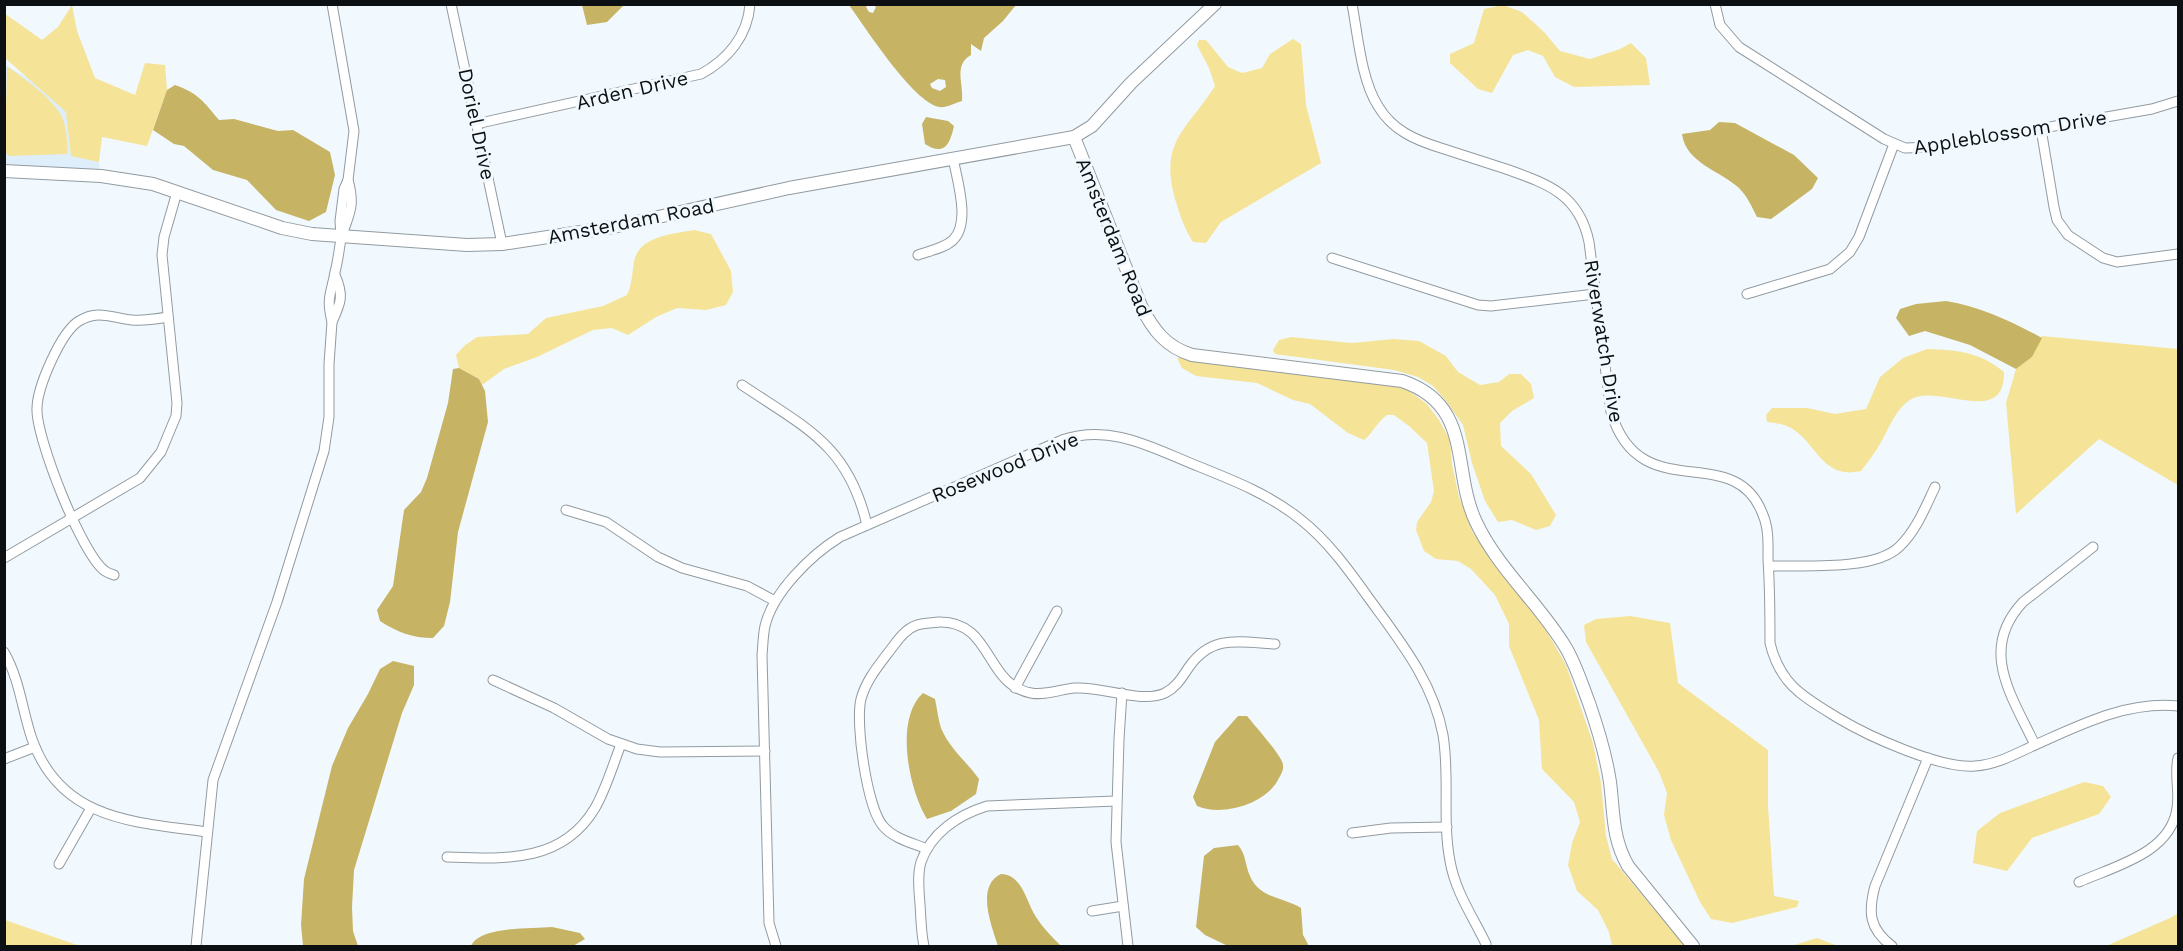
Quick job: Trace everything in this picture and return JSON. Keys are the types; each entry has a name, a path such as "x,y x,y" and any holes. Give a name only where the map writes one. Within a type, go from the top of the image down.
{"street":[{"path":"196,946 213,780 277,602 324,451 330,417 329,364 332,322 328,306 342,237 340,221 354,131 332,4"},
{"name":"Doriel Drive","path":"451,4 502,244"},
{"name":"Arden Drive","path":"477,124 701,74 711,69 730,52 745,28 750,4"},
{"path":"1074,137 1092,126 1131,83 1215,4"},
{"name":"Riverwatch Drive","path":"1352,4 1366,77 1384,116 1400,130 1417,140 1543,182 1563,195 1580,214 1589,242 1611,412 1623,440 1641,458 1659,467 1719,475 1744,488 1762,512 1768,536 1770,643 1780,672 1801,694 1851,726 1945,764 1973,767 2002,760 2110,714 2153,706 2178,706"},
{"name":"Appleblossom Drive","path":"1715,4 1720,25 1739,47 1894,144 1905,148 1921,148 2152,110 2178,101"},
{"path":"2041,129 2057,220 2068,235 2103,258 2117,262 2178,254"},
{"name":"Amsterdam Road","path":"4,171 101,176 153,184 282,228 342,237 451,245 502,244 614,227 789,188 1074,137 1149,324 1167,343 1179,351 1192,355 1402,381 1431,395 1442,407 1456,435 1468,503 1486,543 1555,632 1567,649 1578,672 1604,751 1610,783 1614,831 1620,853 1692,946"},
{"path":"1747,294 1830,269 1850,252 1859,237 1894,144"},
{"path":"918,255 952,241 960,230 963,218 953,158"},
{"path":"4,558 140,477 161,452 176,416 177,403 162,255 164,237 177,192"},
{"path":"1332,258 1478,305 1491,306 1595,294"},
{"path":"114,575 104,570 97,561 73,518 48,455 37,421 37,407 44,376 68,330 87,316 107,314 131,320 168,317"},
{"path":"742,385 824,442 851,478 867,525"},
{"name":"Rosewood Drive","path":"776,946 769,923 763,642 767,620 775,601 816,554 840,537 1075,435 1111,434 1127,438 1246,486 1290,512 1315,531 1326,543 1418,666 1432,696 1443,733 1447,767 1449,859 1455,880 1486,944"},
{"path":"1769,566 1860,563 1881,558 1898,549 1910,535 1935,488"},
{"path":"566,510 606,522 658,557 682,568 747,586 775,601"},
{"path":"2035,745 2002,672 2000,652 2004,633 2013,613 2023,602 2093,547"},
{"path":"1015,688 1057,611"},
{"path":"927,849 891,833 875,814 870,800 858,719 861,699 869,680 909,629 920,624 942,622 960,625 971,632 983,646 1004,680 1015,688 1031,693 1088,688 1151,697 1163,694 1176,684 1198,655 1217,644 1232,641 1275,644"},
{"path":"4,652 20,690 35,747 54,778 72,795 91,808 113,817 207,832"},
{"path":"493,680 529,695 621,744 660,752 765,751"},
{"path":"1122,693 1116,842 1128,946"},
{"path":"447,857 490,859 523,857 561,842 594,810 621,744"},
{"path":"4,759 35,747"},
{"path":"1892,946 1883,940 1875,929 1870,903 1928,758"},
{"path":"2079,882 2144,853 2165,837 2173,825 2177,812 2178,758"},
{"path":"924,946 918,882 920,864 927,849 942,830 951,823 974,810 987,806 1116,801"},
{"path":"59,864 91,808"},
{"path":"1352,833 1391,828 1447,827"},
{"path":"1092,911 1123,906"}],"shaded area":[{"path":"582,4 624,5 607,22 587,25"},
{"path":"72,5 77,31 95,78 135,95 145,63 165,65 167,90 147,146 102,137 99,162 71,156 66,112 5,58 4,13 42,40 58,27"},
{"path":"849,5 868,5 866,7 869,12 873,13 876,7 874,5 1016,5 1003,21 984,38 981,51 971,44 971,55 962,64 960,75 962,101 939,107 928,102 903,78","holes":["938,79 945,80 946,87 940,91 932,88 930,84"]},
{"path":"1503,5 1522,12 1560,51 1590,59 1631,43 1646,58 1650,85 1574,87 1555,77 1543,56 1528,50 1513,55 1492,93 1478,89 1450,63 1450,54 1474,43 1484,9"},
{"path":"1293,39 1301,44 1306,105 1321,163 1221,222 1206,243 1193,242 1175,199 1171,163 1178,137 1215,86 1197,45 1199,40 1206,40 1228,67 1242,73 1262,68 1270,54"},
{"path":"4,65 90,111 101,176 5,171"},
{"path":"7,66 37,89 57,109 65,126 68,154 9,156 5,152"},
{"path":"175,85 200,99 219,120 234,119 278,131 293,130 330,152 335,175 326,212 309,221 276,210 247,180 213,170 184,146 174,144 153,130 167,90"},
{"path":"926,117 948,121 954,126 946,146 937,149 925,144 922,124"},
{"path":"1719,122 1735,123 1794,155 1818,178 1812,189 1771,219 1757,217 1739,188 1704,165 1685,144 1682,134 1710,130"},
{"path":"694,230 711,234 731,271 733,292 726,305 706,310 677,308 656,317 628,335 612,328 593,330 537,357 504,369 482,385 479,379 459,368 456,355 477,337 528,334 546,318 603,306 627,295 634,262 642,247 667,235"},
{"path":"1946,301 1996,315 2042,338 2032,357 2016,369 1970,345 1925,331 1909,336 1896,318 1900,309 1916,304"},
{"path":"2042,336 2178,349 2178,485 2099,439 2016,514 2006,403 2016,369 2032,357"},
{"path":"1291,337 1352,343 1394,339 1419,341 1446,356 1458,372 1480,385 1499,382 1509,374 1521,374 1531,384 1534,398 1512,411 1500,423 1501,446 1531,474 1556,515 1550,526 1536,530 1512,520 1498,522 1485,501 1472,463 1463,425 1433,386 1418,377 1394,370 1275,354 1273,350 1279,340"},
{"path":"1927,349 1959,351 1986,360 2004,372 2001,389 1994,398 1982,401 1936,396 1922,396 1910,400 1895,416 1877,449 1861,471 1837,470 1821,458 1791,428 1767,422 1766,415 1772,408 1807,408 1835,414 1866,409 1880,377 1903,358"},
{"path":"1177,358 1404,387 1427,404 1450,440 1459,497 1473,533 1546,630 1566,665 1593,743 1601,783 1606,836 1612,859 1685,946 1612,946 1609,932 1598,910 1577,891 1568,865 1572,843 1580,822 1574,802 1542,769 1539,720 1509,646 1509,624 1495,595 1471,569 1458,561 1436,559 1424,551 1416,530 1417,522 1431,502 1434,491 1427,443 1394,415 1387,415 1364,440 1348,433 1310,404 1293,400 1257,383 1196,376 1182,368"},
{"path":"459,368 479,379 485,391 488,422 458,532 450,602 444,626 433,638 411,636 380,621 377,610 393,586 404,510 421,492 427,478 448,403 453,369"},
{"path":"1630,616 1670,623 1678,683 1768,750 1768,806 1774,896 1799,901 1797,907 1732,923 1711,919 1700,902 1671,840 1664,815 1667,793 1659,772 1586,642 1584,625 1596,619"},
{"path":"393,661 414,666 414,685 402,713 354,870 353,931 358,946 303,946 301,925 304,879 332,766 348,728 380,669"},
{"path":"923,693 935,699 944,735 979,779 976,794 951,811 927,819 915,791 907,755 909,720 914,705"},
{"path":"1238,716 1247,716 1268,741 1282,761 1282,772 1265,795 1243,806 1219,810 1197,806 1193,797 1215,742"},
{"path":"2084,782 2103,786 2111,797 2099,814 2032,838 2007,871 1973,863 1977,831 2000,813"},
{"path":"1238,845 1243,852 1250,876 1259,889 1301,908 1303,935 1309,946 1228,946 1205,935 1196,927 1204,856 1214,848"},
{"path":"1001,874 1014,879 1019,884 1039,921 1061,946 998,946 989,918 987,897 993,880"},
{"path":"2178,913 2178,946 2106,946 2170,918"},
{"path":"5,920 80,946 5,946"},
{"path":"552,927 580,933 585,939 573,946 471,946 484,935 495,932"},
{"path":"1817,938 1838,946 1791,946"}]}
